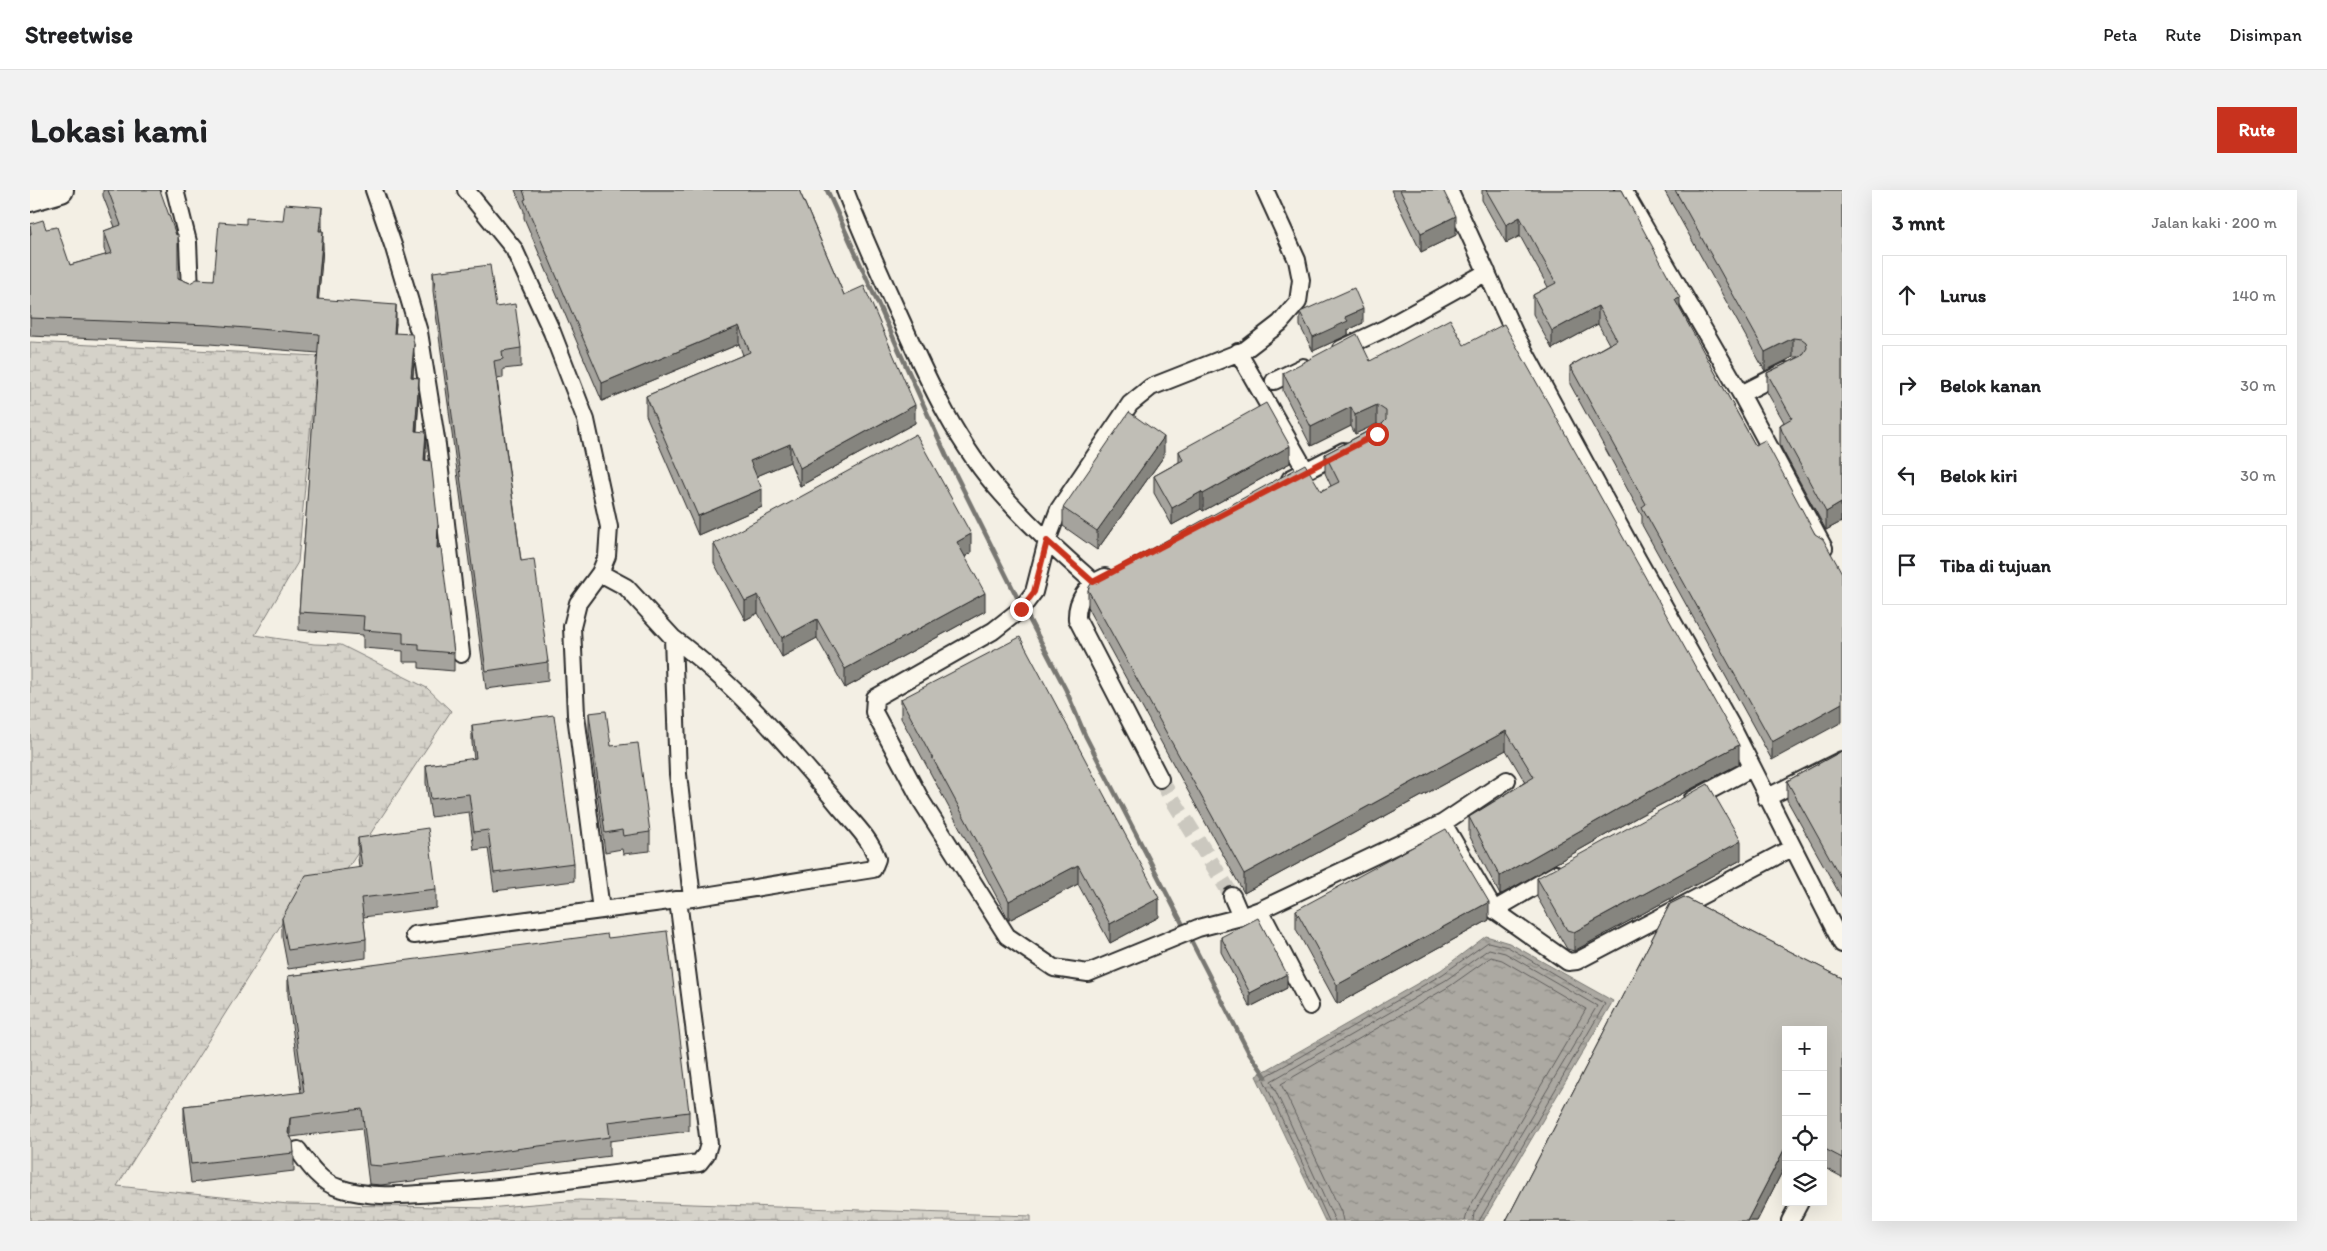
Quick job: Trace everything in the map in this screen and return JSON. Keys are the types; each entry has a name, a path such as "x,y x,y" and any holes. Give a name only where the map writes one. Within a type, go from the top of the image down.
{"highway":[{"path":"30,199 61,190"}],"lane":[{"path":"174,190 188,242 190,291"},
{"path":"374,190 394,248 419,332 437,445 461,654"},
{"path":"466,190 514,249 552,332 586,420 609,527 607,556 600,573 578,603 572,628 576,715 601,910"},
{"path":"845,190 863,236 933,390 964,444 1002,494 1047,541 1093,582"},
{"path":"1265,190 1297,260 1301,280 1298,302 1280,324 1238,352 1151,387 1130,404 1059,509 1047,541 1034,592 1021,609 993,631 875,698 874,712 922,802 1008,936 1054,968 1088,973 1198,928 1260,910 1443,823 1507,780"},
{"path":"1449,190 1519,340 1638,560 1731,725 1766,798 1842,944"},
{"path":"1623,190 1741,394 1824,548"},
{"path":"1274,381 1386,328 1487,272"},
{"path":"1238,352 1306,471"},
{"path":"1741,394 1797,366"},
{"path":"1272,489 1361,442"},
{"path":"1121,568 1093,582 1079,602 1077,619 1160,779"},
{"path":"414,935 685,899 872,869 877,859 869,842 748,702 673,638 626,587 600,573"},
{"path":"298,1150 311,1170 337,1188 370,1194 405,1195 495,1189 699,1163 706,1154 709,1144 685,899 673,638"},
{"path":"1766,798 1842,760"},
{"path":"1680,806 1752,768"},
{"path":"1443,823 1494,910 1568,962 1573,962 1792,848"},
{"path":"1494,910 1567,868"},
{"path":"1232,896 1241,917"},
{"path":"1260,910 1310,1006"},
{"path":"1790,1221 1798,1206"}],"green space":[{"path":"30,342 317,356 298,562 255,635 314,644 341,645 427,688 451,711 342,877 304,888 117,1186 288,1204 488,1208 579,1200 1031,1216 1031,1221 30,1221"}],"water":[{"path":"1486,936 1509,943 1613,1001 1483,1221 1325,1221 1256,1076 1441,970"}],"building":[{"path":"108,190 160,190 176,235 178,234 178,278 190,283 197,279 214,280 219,222 246,224 246,218 283,221 285,204 322,207 319,231 323,231 317,299 396,305 394,333 412,334 414,344 411,377 419,378 415,431 426,432 424,460 431,461 438,525 437,548 441,548 454,653 419,650 419,644 403,643 403,633 363,630 364,616 299,612 319,334 210,325 30,318 30,224 43,220 46,229 57,227 70,265 112,253 104,231 121,225"},
{"path":"523,190 799,190 844,295 864,286 915,405 800,468 790,444 750,461 762,489 698,516 646,396 750,352 739,326 602,383 524,200 526,199"},
{"path":"1400,190 1443,190 1456,216 1421,233"},
{"path":"1486,190 1622,190 1680,298 1675,300 1755,445 1765,440 1815,534 1823,539 1842,573 1842,703 1772,742 1642,507 1646,504 1570,366 1617,340 1598,306 1552,331 1533,295 1556,283 1520,217 1506,225"},
{"path":"1675,190 1842,190 1842,505 1841,503 1826,512 1782,431 1780,425 1792,418 1767,373 1802,356 1807,348 1806,342 1802,339 1793,338 1765,352"},
{"path":"490,265 496,307 515,304 521,348 502,351 503,359 494,361 521,561 534,559 548,662 486,671 433,272"},
{"path":"1354,288 1363,309 1345,317 1348,321 1313,337 1300,312"},
{"path":"1450,319 1464,345 1504,324 1739,745 1641,796 1500,876 1469,817 1534,777 1506,731 1244,874 1088,590 1089,587 1093,581 1305,464 1321,491 1339,482 1325,454 1382,424 1386,420 1386,411 1377,405 1355,415 1351,407 1311,427 1283,373 1357,334 1370,361"},
{"path":"1266,403 1290,446 1203,494 1201,492 1172,508 1154,476 1183,460 1179,451"},
{"path":"1129,412 1164,437 1097,531 1063,508"},
{"path":"916,434 971,534 957,542 985,593 845,669 817,619 782,638 758,595 745,601 714,544"},
{"path":"1020,637 1159,898 1110,924 1078,865 1009,901 901,699"},
{"path":"606,711 611,746 638,743 650,832 623,836 622,830 605,833 589,713"},
{"path":"554,715 574,863 494,873 488,830 474,832 469,794 431,799 426,765 476,758 472,725"},
{"path":"1842,751 1842,880 1787,781"},
{"path":"1708,784 1741,841 1574,932 1567,930 1537,878"},
{"path":"428,828 436,889 361,898 366,939 288,950 282,918 306,875 362,867 358,838"},
{"path":"1446,829 1489,902 1337,985 1296,910"},
{"path":"1684,897 1842,978 1842,1158 1827,1150 1827,1026 1782,1026 1782,1154 1747,1221 1506,1221 1670,904"},
{"path":"1258,918 1287,974 1250,993 1221,937"},
{"path":"667,931 689,1112 608,1122 610,1137 381,1166 369,1165 362,1109 290,1118 288,1133 293,1141 294,1153 191,1164 184,1106 304,1092 288,976 607,934 608,938"}],"waterway":[{"path":"827,190 946,455 1020,603"},
{"path":"1024,609 1066,690 1085,735 1248,1051 1266,1077"}],"tunnel":[{"path":"1160,779 1232,896"}],"route":[{"path":"1021,609 1034,592 1047,541 1093,582 1377,434"}]}
